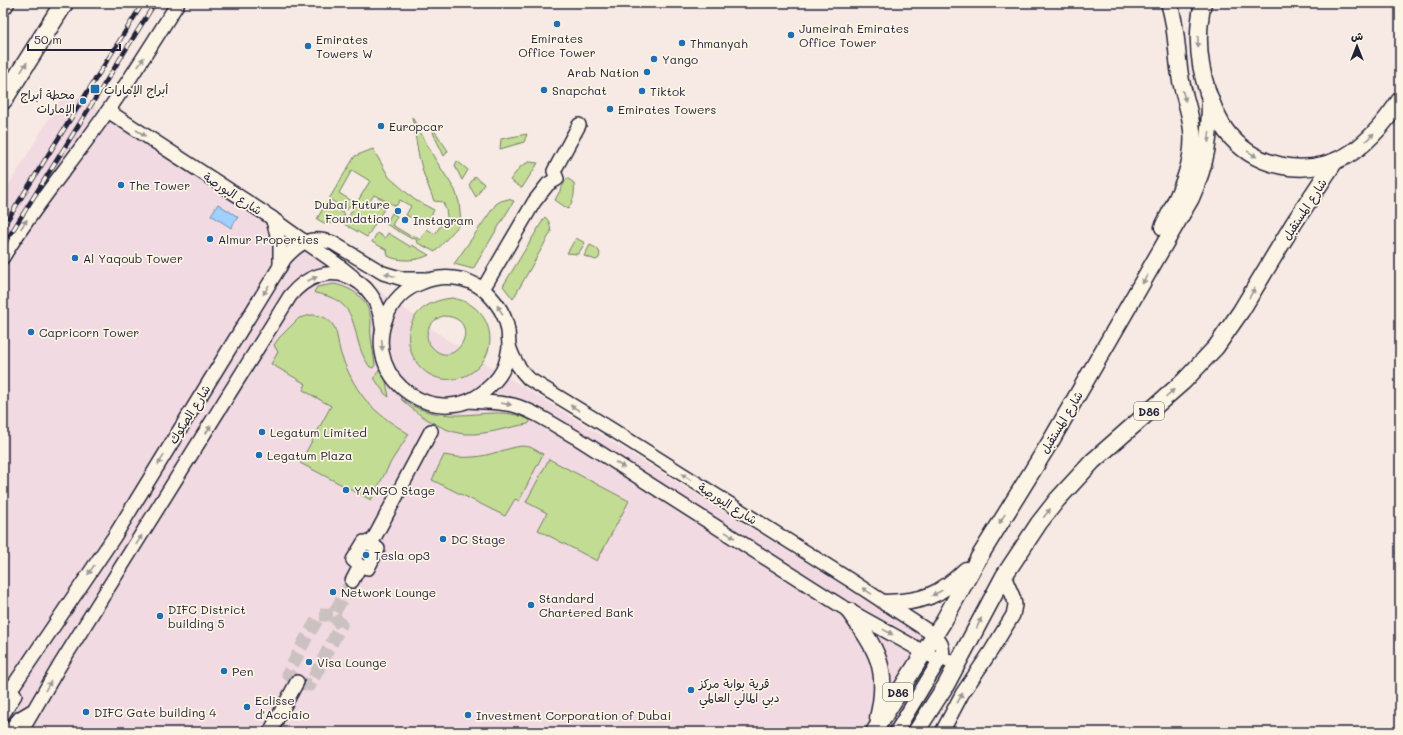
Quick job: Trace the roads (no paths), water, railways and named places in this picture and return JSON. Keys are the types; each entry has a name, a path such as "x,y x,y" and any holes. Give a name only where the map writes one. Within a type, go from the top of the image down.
{"highway":[{"path":"3,100 64,3"}],"main road":[{"path":"1156,259 1160,235 1178,198 1188,168 1192,144 1192,123 1180,76 1175,24 1169,3"},
{"path":"1195,3 1199,19"},
{"path":"1203,3 1199,19 1198,35 1201,67 1214,110 1225,131 1243,149 1261,160 1279,166 1301,168 1318,166 1335,161 1346,156 1367,140 1387,118 1400,100"},
{"name":"شارع المستقبل","path":"874,731 934,636 978,559 1052,439 1191,198 1204,166 1210,132 1210,98"},
{"name":"شارع المستقبل","path":"916,732 946,685 1004,576 1039,523 1076,478 1111,444 1184,381 1216,348 1241,311 1294,223 1335,161"},
{"path":"886,603 915,601 934,595 951,584 978,559"},
{"path":"850,611 871,642 879,662 882,676 883,690 874,731"}],"street":[{"path":"3,257 43,197 79,152 108,111 178,3"},
{"name":"شارع البورصة","path":"108,111 272,218 304,242 334,261 355,279"},
{"path":"483,289 534,202 548,184 557,179 554,171 579,125"},
{"path":"272,218 280,244 280,267"},
{"path":"304,242 310,240 322,240 333,243 389,276 403,279 455,278 474,284 483,289 495,301 504,315 508,330 509,347 505,365 496,380 483,393 467,401 453,405 438,405 423,401 410,395 398,385 389,373 384,360 381,344 382,327 379,310 371,294 355,279"},
{"name":"شارع الصكوك","path":"3,702 114,537 285,258 304,242"},
{"name":"شارع الصكوك","path":"21,732 60,666 290,296 298,287 318,276 329,274 341,275 355,279"},
{"path":"382,327 388,311 398,297 412,286 428,279"},
{"name":"شارع البورصة","path":"509,347 522,372 537,385 611,429 886,603 934,636 941,643 943,652 940,660"},
{"path":"467,401 492,402 513,406 535,414 577,438 850,611 940,660 954,660 961,658"},
{"path":"352,581 360,566 353,560 364,542 371,544 431,431"},
{"path":"942,732 962,694 1013,615 1014,599 1004,576"},
{"path":"3,714 37,660 38,650"},
{"path":"896,732 940,660"},
{"path":"270,732 297,682"},
{"path":"8,732 20,718 34,710"}],"water":[{"path":"218,204 238,217 231,228 211,215"}],"tunnel":[{"path":"333,615 320,615 305,640 288,674 297,682 310,685 341,625 333,615 352,581"}],"railway":[{"path":"3,227 143,3"},
{"path":"3,246 155,3"}],"place":[{"name":"Emirates Office Tower","path":"557,24"},
{"name":"Jumeirah Emirates Office Tower","path":"791,35"},
{"name":"Thmanyah","path":"682,43"},
{"name":"Emirates Towers W","path":"308,46"},
{"name":"Yango","path":"654,59"},
{"name":"Arab Nation","path":"647,72"},
{"name":"أبراج الإمارات","path":"95,89"},
{"name":"Snapchat","path":"544,90"},
{"name":"Tiktok","path":"642,91"},
{"name":"محطة أبراج الإمارات","path":"83,101"},
{"name":"Emirates Towers","path":"610,109"},
{"name":"Europcar","path":"381,126"},
{"name":"The Tower","path":"121,185"},
{"name":"Dubai Future Foundation","path":"398,211"},
{"name":"Instagram","path":"405,220"},
{"name":"Almur Properties","path":"210,239"},
{"name":"Al Yaqoub Tower","path":"75,258"},
{"name":"Capricorn Tower","path":"31,332"},
{"name":"Legatum Limited","path":"262,432"},
{"name":"Legatum Plaza","path":"259,455"},
{"name":"YANGO Stage","path":"346,490"},
{"name":"DC Stage","path":"443,539"},
{"name":"Tesla op3","path":"366,555"},
{"name":"Network Lounge","path":"333,592"},
{"name":"Standard Chartered Bank","path":"531,605"},
{"name":"DIFC District building 5","path":"160,616"},
{"name":"Visa Lounge","path":"309,662"},
{"name":"Pen","path":"224,671"},
{"name":"قرية بوابة مركز دبي المالي العالمي","path":"691,690"},
{"name":"Eclisse d'Acciaio","path":"247,707"},
{"name":"DIFC Gate building 4","path":"86,712"},
{"name":"Investment Corporation of Dubai","path":"468,715"}]}
